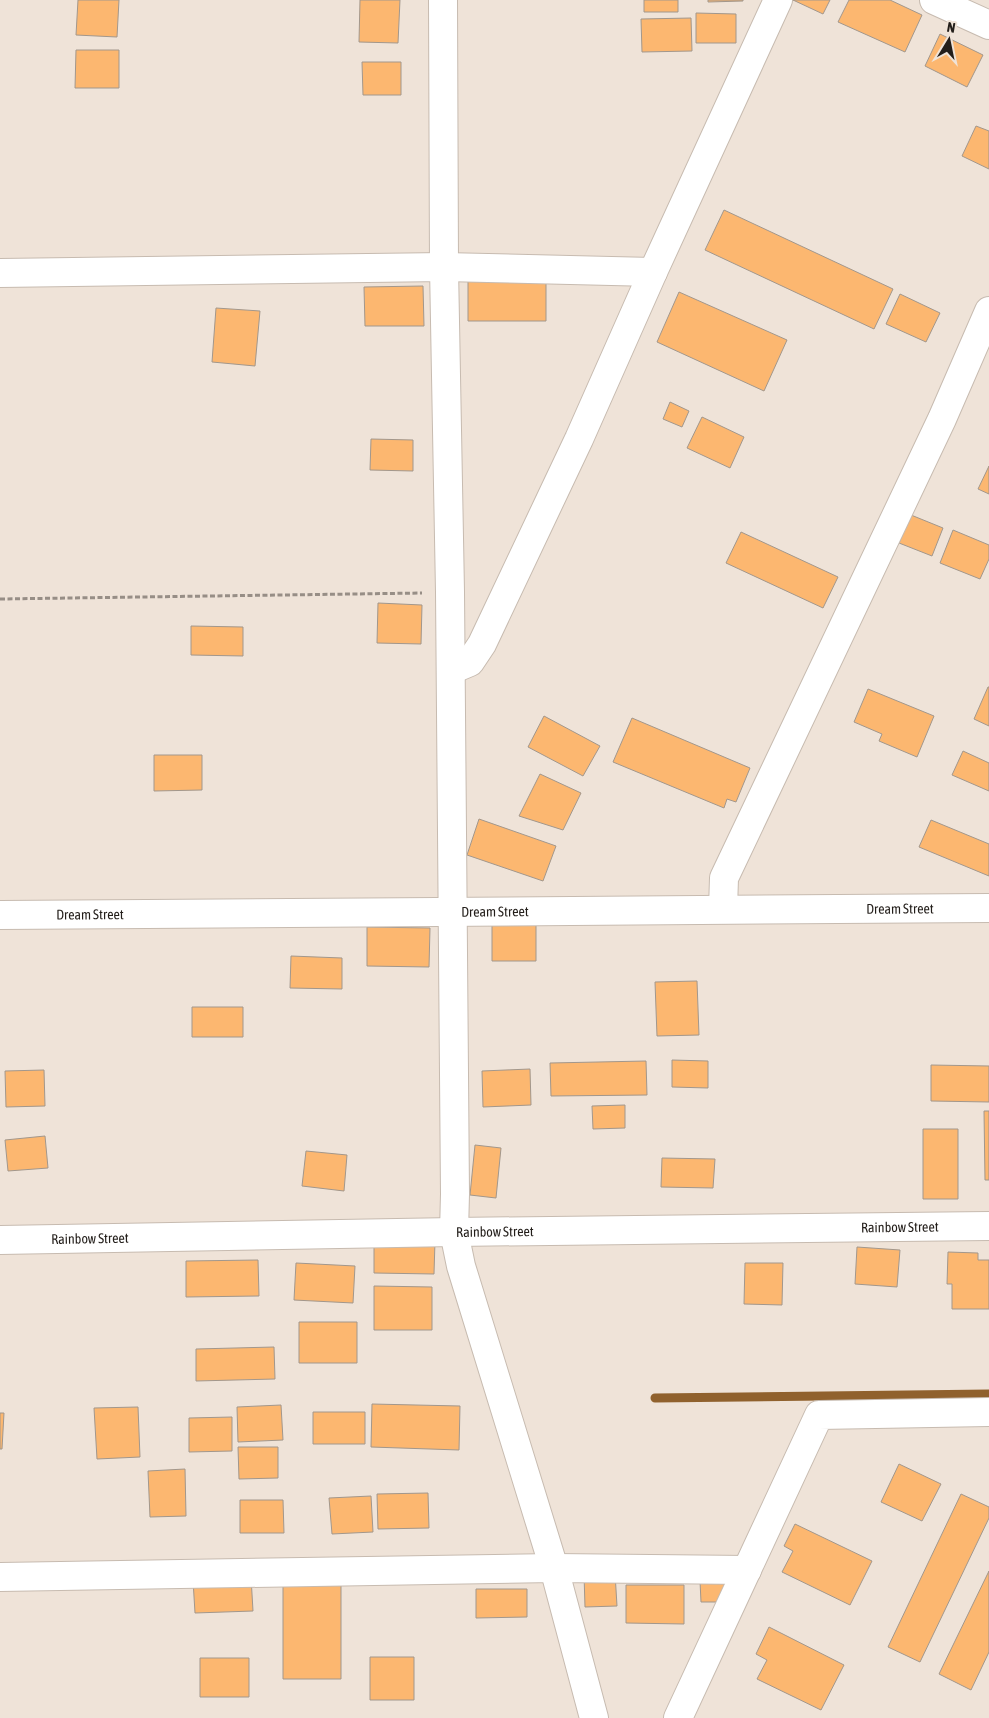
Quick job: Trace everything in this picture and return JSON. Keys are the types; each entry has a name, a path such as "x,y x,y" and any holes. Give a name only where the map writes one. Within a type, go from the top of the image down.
{"street":[{"path":"443,0 444,267 451,670 454,1232 461,1266 554,1568 594,1718"},
{"path":"451,670 470,662 482,644 579,439 653,272 778,0"},
{"path":"934,0 989,25"},
{"path":"0,273 444,267 653,272"},
{"path":"723,909 724,878 942,419 989,311"},
{"name":"Dream Street","path":"0,915 989,908"},
{"name":"Rainbow Street","path":"0,1240 454,1232 989,1226"},
{"path":"678,1718 819,1416 989,1412"},
{"path":"0,1577 554,1568 747,1570"}],"path":[{"path":"0,599 450,592"}],"building":[{"path":"78,0 119,0 117,37 76,35"},
{"path":"360,0 400,0 398,43 359,42"},
{"path":"644,0 678,0 678,12 644,12"},
{"path":"708,0 743,0 743,1 708,2"},
{"path":"793,0 830,0 823,14"},
{"path":"849,0 890,0 922,15 905,52 838,22"},
{"path":"696,13 736,14 736,43 696,43"},
{"path":"691,18 692,51 642,52 641,19"},
{"path":"940,34 983,55 967,87 925,66"},
{"path":"76,50 119,50 119,88 75,88"},
{"path":"362,62 401,62 401,95 363,95"},
{"path":"976,126 989,131 989,169 962,156"},
{"path":"724,210 893,289 874,329 705,250"},
{"path":"546,276 546,321 468,321 468,277"},
{"path":"423,286 424,326 365,326 364,287"},
{"path":"679,292 787,340 764,391 657,342"},
{"path":"900,294 940,313 926,342 886,324"},
{"path":"216,308 260,311 255,366 212,362"},
{"path":"670,402 689,411 682,427 663,419"},
{"path":"702,417 744,437 730,468 687,448"},
{"path":"371,439 413,440 413,471 370,470"},
{"path":"989,466 989,494 978,489"},
{"path":"911,515 943,528 932,556 899,543"},
{"path":"953,530 989,545 989,559 980,579 940,563"},
{"path":"741,532 838,577 823,608 726,563"},
{"path":"378,603 422,605 421,644 377,643"},
{"path":"191,626 243,627 243,656 191,655"},
{"path":"989,687 989,726 974,719"},
{"path":"868,689 934,716 917,757 879,741 882,734 854,722"},
{"path":"544,716 600,746 583,776 528,747"},
{"path":"632,718 750,768 736,802 727,799 724,808 613,762"},
{"path":"963,751 989,763 989,791 952,775"},
{"path":"154,755 202,755 202,790 154,791"},
{"path":"540,774 581,793 563,830 519,816"},
{"path":"479,819 556,846 543,881 467,855"},
{"path":"931,820 989,844 989,876 919,847"},
{"path":"492,924 536,924 536,961 492,961"},
{"path":"367,927 430,928 429,967 367,966"},
{"path":"291,956 342,958 342,989 290,988"},
{"path":"697,981 699,1035 657,1036 655,982"},
{"path":"192,1007 243,1007 243,1037 192,1037"},
{"path":"672,1060 708,1061 708,1088 672,1087"},
{"path":"646,1061 647,1095 551,1096 550,1063"},
{"path":"931,1065 989,1066 989,1102 931,1101"},
{"path":"530,1069 531,1105 483,1107 482,1071"},
{"path":"44,1070 45,1106 6,1107 5,1071"},
{"path":"625,1105 625,1128 593,1129 592,1106"},
{"path":"984,1111 989,1111 989,1180 985,1180"},
{"path":"923,1129 958,1129 958,1199 923,1199"},
{"path":"45,1136 48,1168 8,1171 5,1140"},
{"path":"475,1145 501,1148 496,1198 470,1195"},
{"path":"306,1151 347,1155 344,1191 302,1186"},
{"path":"662,1158 715,1159 713,1188 661,1187"},
{"path":"374,1240 435,1241 434,1274 374,1273"},
{"path":"857,1247 900,1250 897,1287 855,1284"},
{"path":"948,1252 978,1253 978,1260 989,1260 989,1309 952,1309 952,1284 947,1284"},
{"path":"258,1260 259,1296 186,1297 186,1261"},
{"path":"296,1263 355,1266 353,1303 294,1300"},
{"path":"745,1263 783,1263 782,1305 744,1304"},
{"path":"374,1286 432,1287 432,1330 374,1330"},
{"path":"299,1322 357,1322 357,1363 299,1363"},
{"path":"274,1347 275,1379 196,1381 196,1349"},
{"path":"372,1404 460,1406 459,1450 371,1447"},
{"path":"281,1405 283,1440 238,1442 237,1407"},
{"path":"138,1407 140,1457 97,1459 94,1408"},
{"path":"313,1412 365,1412 365,1444 313,1444"},
{"path":"0,1413 4,1413 2,1449 0,1449"},
{"path":"232,1417 232,1451 189,1452 189,1418"},
{"path":"238,1447 278,1447 278,1478 239,1479"},
{"path":"899,1464 941,1484 922,1521 881,1502"},
{"path":"185,1469 186,1516 150,1517 148,1471"},
{"path":"428,1493 429,1528 378,1529 377,1494"},
{"path":"961,1494 989,1507 989,1518 920,1662 888,1647"},
{"path":"371,1496 373,1532 332,1534 329,1498"},
{"path":"240,1500 283,1500 284,1533 240,1533"},
{"path":"795,1524 872,1561 850,1605 782,1572 793,1551 784,1546"},
{"path":"989,1571 989,1652 971,1690 939,1674"},
{"path":"615,1573 617,1606 585,1607 584,1574"},
{"path":"251,1577 253,1611 195,1613 193,1580"},
{"path":"700,1581 726,1581 725,1602 701,1602"},
{"path":"283,1584 341,1584 341,1679 283,1679"},
{"path":"626,1585 684,1585 684,1624 626,1623"},
{"path":"476,1589 527,1589 527,1617 476,1618"},
{"path":"769,1627 844,1665 821,1710 757,1679 767,1660 756,1654"},
{"path":"370,1657 414,1657 414,1700 370,1700"},
{"path":"200,1658 249,1658 249,1697 200,1697"}],"waterway":[{"path":"655,1398 989,1394"}]}
